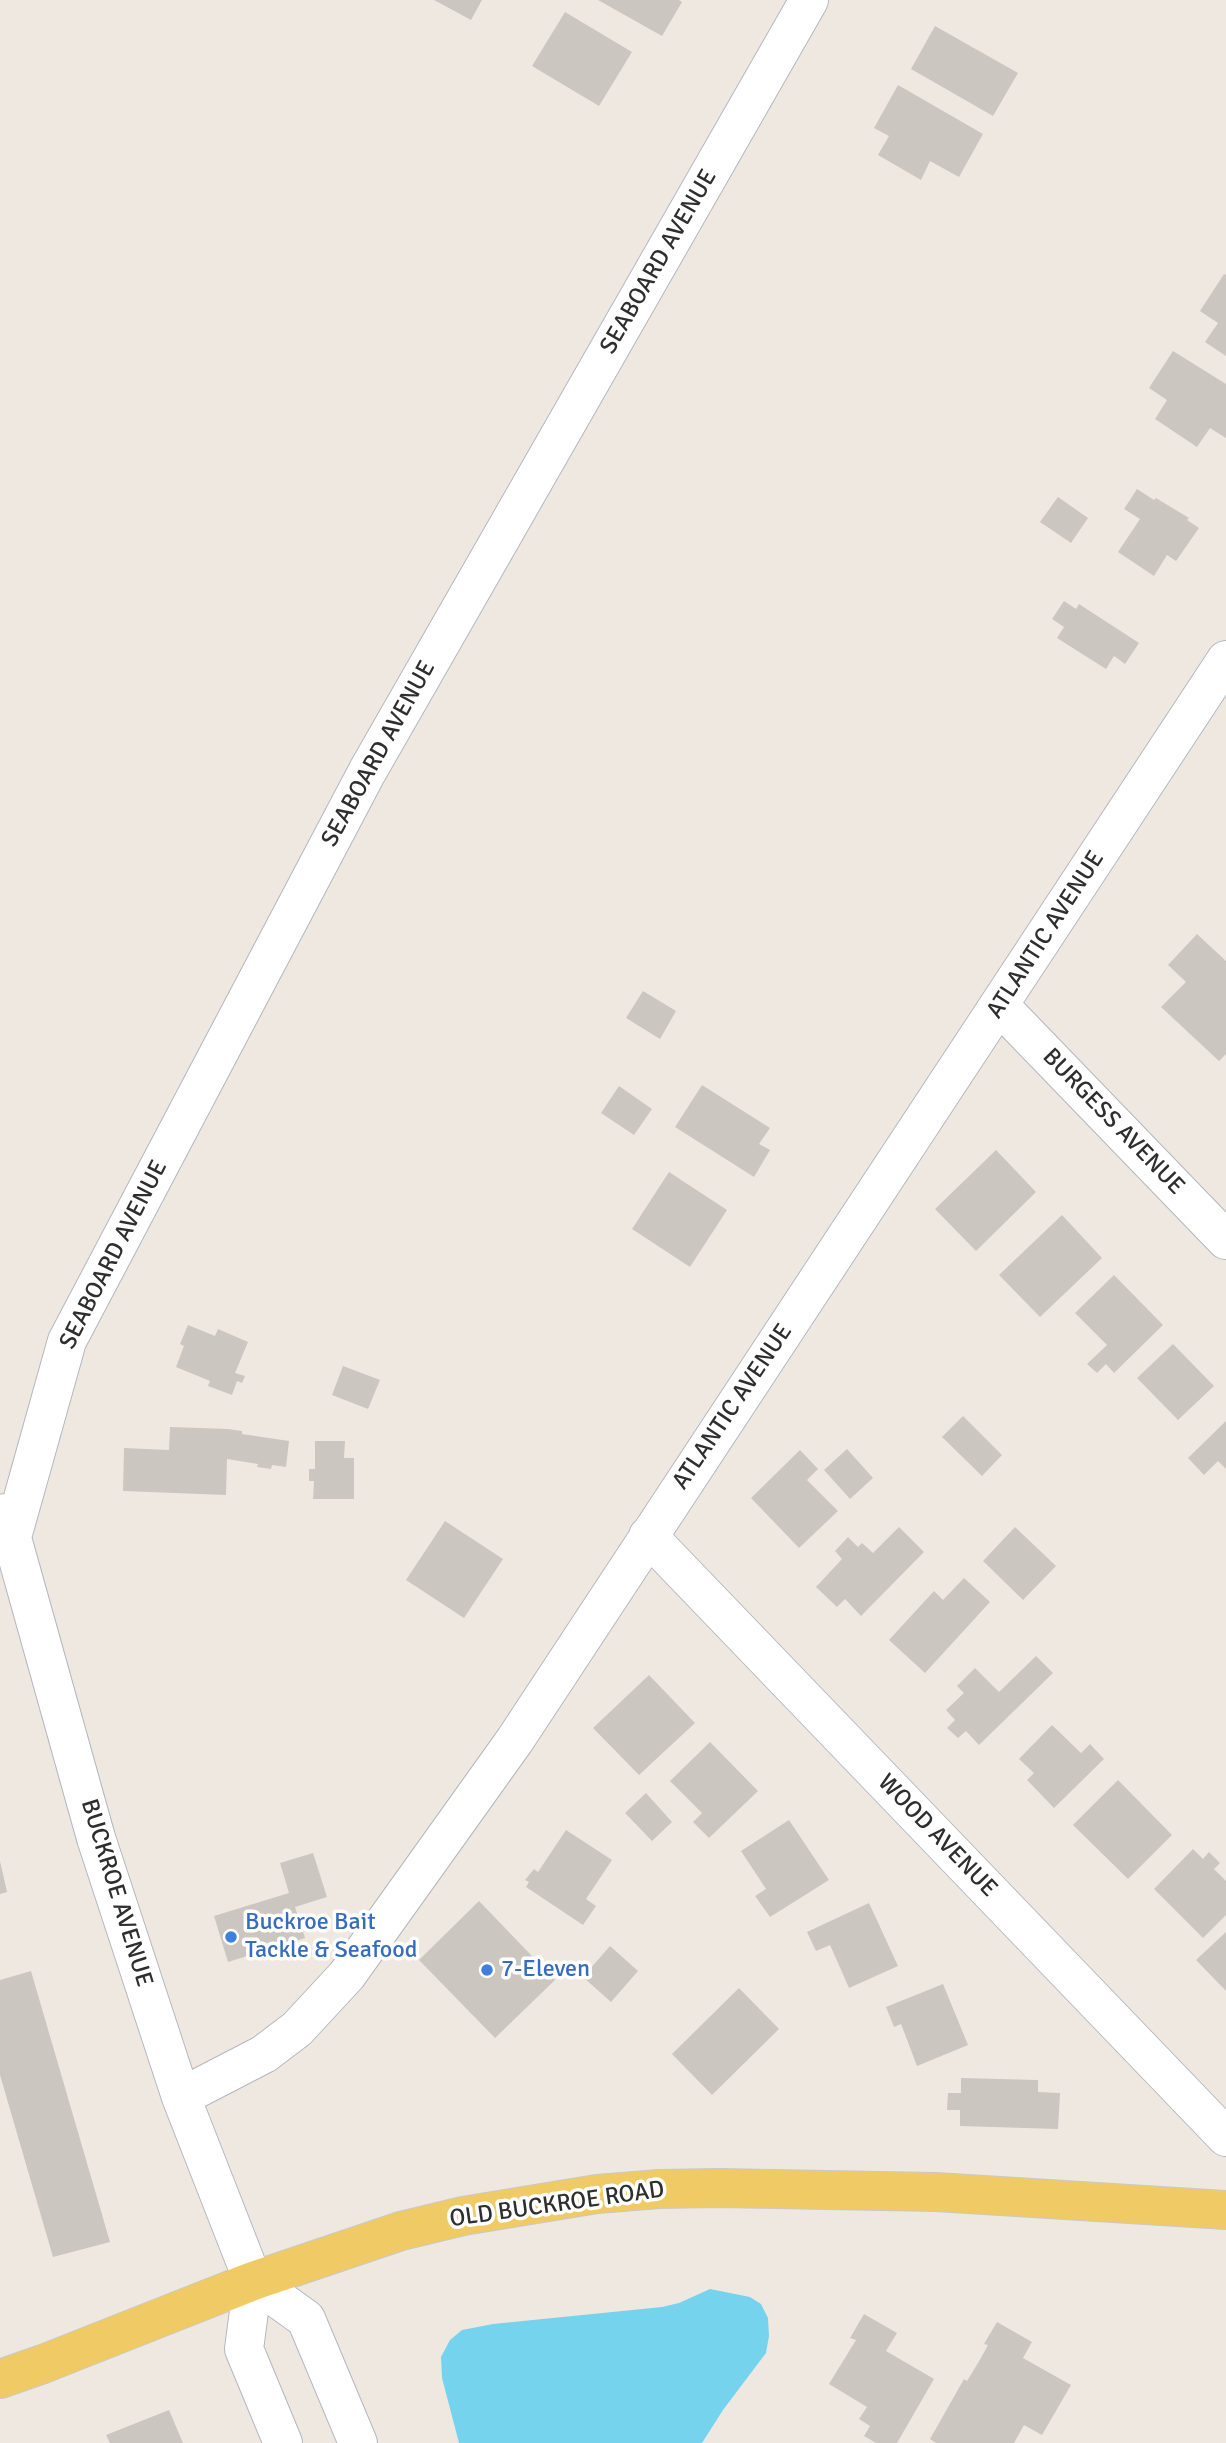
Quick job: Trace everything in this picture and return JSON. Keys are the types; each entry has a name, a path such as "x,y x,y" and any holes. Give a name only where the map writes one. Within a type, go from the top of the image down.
{"main road":[{"name":"OLD BUCKROE ROAD","path":"0,2379 253,2281 401,2231 463,2216 597,2194 659,2189 936,2192 1226,2210"}],"street":[{"name":"SEABOARD AVENUE","path":"12,1537 66,1341 366,772 809,0"},
{"name":"ATLANTIC AVENUE","path":"181,2097 264,2054 297,2029 347,1975 515,1740 1226,660"},
{"name":"BURGESS AVENUE","path":"999,1005 1226,1240"},
{"name":"BUCKROE AVENUE","path":"0,1498 96,1838 181,2097 253,2281"},
{"name":"WOOD AVENUE","path":"648,1536 1226,2137"},
{"path":"283,2443 244,2349 253,2281 306,2319 358,2443"}],"water":[{"path":"710,2289 750,2297 761,2304 768,2318 769,2336 766,2353 702,2443 459,2443 442,2378 441,2357 450,2340 462,2330 493,2324 662,2307 679,2303"}],"building":[{"path":"434,0 482,0 471,20"},
{"path":"598,0 679,0 682,2 662,36"},
{"path":"565,12 632,52 599,106 532,66"},
{"path":"935,26 1018,73 993,116 911,69"},
{"path":"898,85 983,134 959,177 930,161 921,180 878,155 889,136 874,128"},
{"path":"1224,274 1226,356 1205,342 1218,323 1200,311"},
{"path":"1173,351 1226,384 1226,438 1210,428 1197,447 1155,419 1167,400 1149,388"},
{"path":"1137,489 1189,518 1187,520 1199,528 1176,561 1167,555 1154,576 1118,552 1140,519 1124,509"},
{"path":"1058,497 1088,518 1071,543 1040,522"},
{"path":"1064,601 1076,609 1079,604 1139,643 1125,664 1114,656 1106,669 1057,638 1064,627 1052,619"},
{"path":"1197,934 1226,961 1226,1054 1219,1061 1161,1007 1186,982 1168,965"},
{"path":"643,991 676,1011 660,1039 626,1018"},
{"path":"702,1085 770,1128 759,1144 770,1150 754,1177 675,1127"},
{"path":"619,1086 652,1109 634,1135 601,1113"},
{"path":"996,1150 1036,1192 976,1251 935,1209"},
{"path":"669,1172 727,1210 690,1267 632,1229"},
{"path":"1062,1215 1102,1258 1040,1317 999,1275"},
{"path":"1114,1275 1163,1325 1114,1373 1106,1364 1097,1373 1087,1364 1107,1345 1075,1313"},
{"path":"188,1325 215,1336 218,1329 248,1342 235,1373 245,1376 242,1383 237,1381 232,1395 208,1386 210,1381 176,1367 184,1346 180,1344"},
{"path":"1173,1344 1214,1386 1178,1420 1137,1378"},
{"path":"343,1366 380,1380 368,1409 332,1395"},
{"path":"963,1416 1002,1455 982,1476 942,1437"},
{"path":"1226,1421 1226,1469 1218,1461 1204,1475 1188,1458"},
{"path":"170,1427 228,1429 242,1431 242,1434 289,1441 286,1467 272,1465 271,1469 227,1459 226,1495 123,1491 124,1448 169,1450"},
{"path":"315,1441 345,1441 344,1458 354,1458 354,1499 313,1499 314,1481 309,1481 309,1469 315,1469"},
{"path":"847,1449 873,1478 850,1499 824,1470"},
{"path":"800,1450 818,1469 807,1480 838,1511 799,1548 751,1498"},
{"path":"445,1521 503,1559 464,1618 406,1580"},
{"path":"899,1527 924,1552 861,1616 845,1599 837,1607 816,1587 842,1559 835,1551 848,1537 858,1547 862,1543 873,1553"},
{"path":"1015,1527 1056,1566 1023,1600 983,1561"},
{"path":"964,1578 990,1602 925,1673 889,1640 934,1591 943,1600"},
{"path":"1036,1656 1053,1673 979,1745 966,1731 958,1738 947,1728 955,1720 946,1710 964,1693 957,1686 975,1668 999,1692"},
{"path":"649,1675 695,1723 639,1775 593,1728"},
{"path":"1052,1725 1081,1753 1090,1744 1104,1759 1054,1808 1027,1780 1034,1773 1019,1759"},
{"path":"710,1742 758,1791 709,1838 693,1822 702,1813 670,1781"},
{"path":"1118,1780 1172,1835 1128,1879 1073,1825"},
{"path":"646,1793 672,1822 652,1841 625,1813"},
{"path":"789,1820 829,1880 770,1917 755,1896 766,1889 741,1851"},
{"path":"566,1830 612,1860 586,1899 596,1906 583,1925 526,1887 529,1882 525,1880 534,1869 538,1872"},
{"path":"1193,1849 1203,1859 1209,1852 1220,1863 1214,1869 1226,1881 1226,1915 1203,1938 1154,1889"},
{"path":"313,1853 327,1897 295,1907 305,1938 228,1962 214,1916 289,1893 280,1863"},
{"path":"0,1861 7,1892 0,1894"},
{"name":"7-Eleven","path":"479,1901 555,1980 495,2038 419,1960"},
{"path":"869,1903 898,1966 849,1988 830,1945 816,1951 807,1932"},
{"path":"1226,1932 1226,1991 1196,1960"},
{"path":"610,1946 638,1971 611,2002 583,1977"},
{"path":"31,1971 110,2242 53,2257 0,2075 0,1980"},
{"path":"943,1984 968,2045 917,2066 901,2024 894,2027 886,2007"},
{"path":"739,1988 779,2029 712,2095 672,2054"},
{"path":"961,2078 1038,2080 1038,2092 1060,2093 1058,2129 960,2126 960,2110 947,2110 948,2093 961,2093"},
{"path":"864,2314 897,2333 886,2351 934,2379 897,2443 876,2443 864,2436 870,2426 859,2419 867,2407 829,2384 856,2340 850,2338"},
{"path":"997,2322 1032,2342 1023,2358 1071,2385 1042,2435 1024,2425 1014,2443 936,2443 930,2439 964,2379 967,2381 981,2358 988,2345 984,2344"},
{"path":"169,2410 183,2443 110,2443 106,2435"}],"place":[{"name":"Buckroe Bait Tackle & Seafood","path":"231,1937"},
{"name":"7-Eleven","path":"487,1970"}]}
